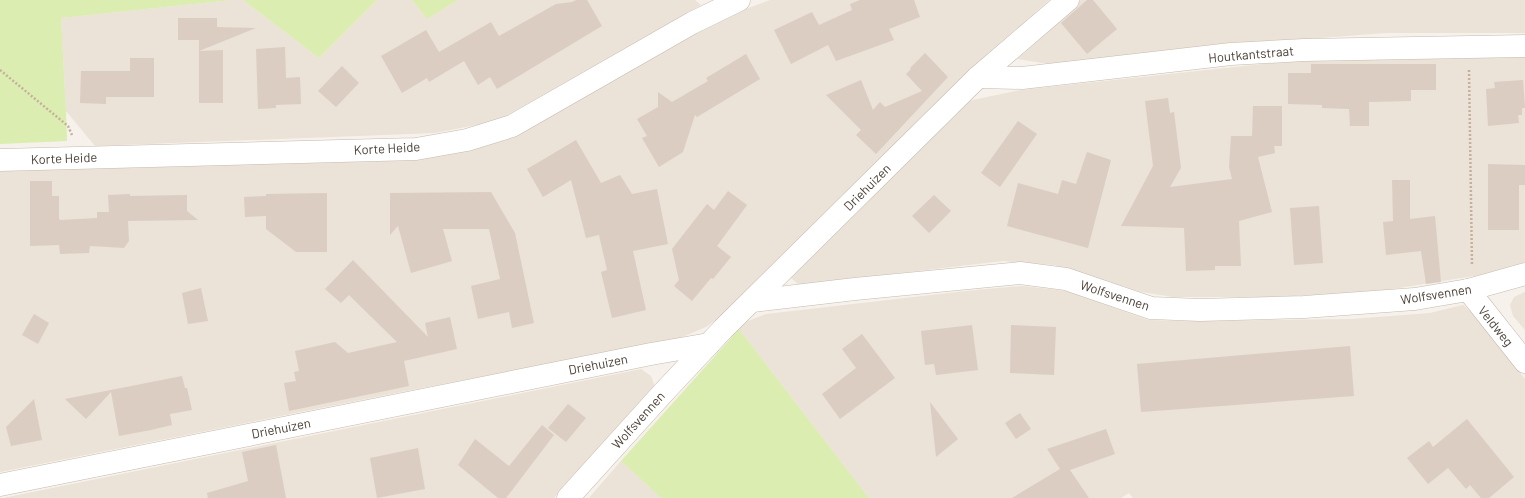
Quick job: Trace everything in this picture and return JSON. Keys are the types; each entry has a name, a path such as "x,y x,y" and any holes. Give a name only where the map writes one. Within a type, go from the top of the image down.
{"street":[{"name":"Korte Heide","path":"0,160 416,148 467,140 512,126 692,23 739,0"},
{"name":"Driehuizen","path":"0,485 651,354 709,344 978,77 1068,0"},
{"name":"Houtkantstraat","path":"978,77 1022,78 1231,54 1297,50 1525,46"},
{"name":"Wolfsvennen","path":"752,301 855,289 1020,273 1066,279 1151,308 1200,310 1304,307 1415,299 1470,290 1525,274"},
{"name":"Veldweg","path":"1470,290 1525,362"},
{"name":"Wolfsvennen","path":"568,498 709,344"}],"path":[{"path":"1468,46 1470,290"},
{"path":"0,70 68,126 82,157"}],"shaded area":[{"path":"243,0 319,58 377,0 412,0 427,19 458,0 695,0 701,5 497,121 435,133 95,146 66,111 61,18"},
{"path":"770,0 1049,0 992,51 723,315 706,327 675,340 411,390 0,472 0,169 130,168 413,159 554,114 725,17"},
{"path":"1081,0 1525,0 1525,33 1386,33 1241,44 1055,65 1011,58"},
{"path":"1525,53 1525,262 1480,275 1374,292 1273,297 1173,297 1142,292 1054,265 1003,261 799,285 791,278 968,101 1021,90 1309,59"},
{"path":"1022,286 1067,291 1148,320 1352,319 1430,313 1463,305 1476,317 1525,379 1525,498 1133,498 1129,493 1121,498 869,498 739,329 748,321 766,314"},
{"path":"1525,292 1525,330 1513,316 1510,305 1514,297"},
{"path":"641,369 651,376 655,387 554,498 3,498"},
{"path":"621,461 661,498 589,498"}],"green space":[{"path":"0,0 232,0 61,18 67,141 0,144"},
{"path":"243,0 377,0 319,58"},
{"path":"412,0 458,0 427,19"},
{"path":"739,329 869,498 661,498 621,461"}],"building":[{"path":"576,0 587,0 602,26 497,89 490,77 478,85 464,61 429,82 427,78 402,93 381,56 426,30 439,52 491,22 499,36 556,4"},
{"path":"860,0 914,0 920,17 889,29 894,40 836,61 828,45 791,64 774,30 812,12 819,25 852,10 850,4"},
{"path":"1087,0 1093,0 1117,29 1087,54 1061,23"},
{"path":"178,18 217,18 217,27 256,28 199,51 199,40 178,40"},
{"path":"285,47 286,78 300,77 301,104 276,105 276,108 258,109 256,49"},
{"path":"223,50 223,103 199,103 199,51"},
{"path":"925,53 948,77 876,154 856,135 861,130 826,95 861,80 873,110 880,102 885,107 922,91 906,74"},
{"path":"746,54 760,79 697,117 695,115 683,152 659,167 642,138 647,136 637,119 658,107 658,92 672,102 708,81 706,78"},
{"path":"130,58 154,58 154,97 106,97 106,104 80,103 81,71 130,71"},
{"path":"1311,64 1436,64 1436,90 1411,90 1411,101 1369,102 1369,126 1350,126 1349,109 1322,108 1322,105 1288,104 1288,73 1311,73"},
{"path":"342,66 359,83 336,107 318,91"},
{"path":"1523,80 1525,108 1522,108 1522,115 1518,115 1519,123 1488,126 1486,89 1495,88 1494,82"},
{"path":"1168,98 1170,113 1174,112 1181,168 1170,187 1232,179 1229,167 1231,136 1252,136 1253,106 1282,106 1282,146 1274,146 1275,153 1258,157 1272,212 1239,221 1241,266 1215,266 1215,270 1186,271 1184,228 1121,226 1153,166 1145,101"},
{"path":"1018,121 1037,134 1000,187 981,173"},
{"path":"576,140 601,183 620,175 632,194 657,189 668,244 633,251 646,310 612,318 601,272 607,270 599,235 586,238 571,180 543,197 527,169"},
{"path":"1087,152 1111,160 1088,248 1007,226 1018,183 1058,194 1062,180 1076,184"},
{"path":"1488,164 1525,165 1525,185 1519,185 1519,230 1488,230"},
{"path":"1392,180 1410,180 1410,219 1435,216 1441,282 1426,284 1421,251 1386,255 1383,222 1393,221"},
{"path":"30,181 52,181 52,196 59,196 60,220 97,218 97,212 109,212 108,195 130,194 130,196 187,195 187,211 198,220 128,221 129,241 124,248 90,246 89,253 60,254 59,245 30,246"},
{"path":"728,191 747,205 717,246 731,257 692,301 674,286 679,280 672,249 707,204 714,210"},
{"path":"491,192 515,233 534,323 512,328 509,312 478,319 471,286 500,279 489,229 443,229 452,261 411,273 398,226 390,235 390,193"},
{"path":"327,193 327,252 296,252 266,229 266,216 245,217 244,197 266,196 266,194"},
{"path":"934,195 951,211 929,233 912,216"},
{"path":"1319,206 1323,263 1294,265 1290,208"},
{"path":"353,260 428,337 425,323 450,317 457,349 404,361 409,386 289,411 284,383 296,381 294,372 299,371 295,351 335,342 348,353 397,342 349,295 341,303 325,289"},
{"path":"201,288 208,321 188,324 182,293"},
{"path":"34,314 49,323 38,344 22,335"},
{"path":"972,325 978,370 936,375 934,364 925,365 921,331"},
{"path":"1011,325 1056,327 1054,375 1010,373"},
{"path":"862,334 895,378 840,419 822,394 856,368 842,349"},
{"path":"1350,346 1354,396 1141,412 1137,364"},
{"path":"182,376 185,388 187,388 192,410 170,414 172,425 151,430 119,436 111,392 86,419 65,399"},
{"path":"34,399 42,440 11,446 6,427"},
{"path":"930,402 958,439 936,457"},
{"path":"568,404 586,418 566,442 548,428"},
{"path":"1020,413 1031,429 1016,439 1005,423"},
{"path":"1467,419 1514,477 1489,498 1481,498 1470,485 1466,489 1448,468 1428,484 1407,458 1429,441 1433,447"},
{"path":"542,425 554,435 506,498 498,498 458,465 475,439 509,466"},
{"path":"1106,429 1115,454 1070,470 1089,498 1012,498 1060,469 1047,449"},
{"path":"276,445 286,498 208,498 207,493 248,481 242,452"},
{"path":"418,448 425,489 377,498 370,458"}]}
